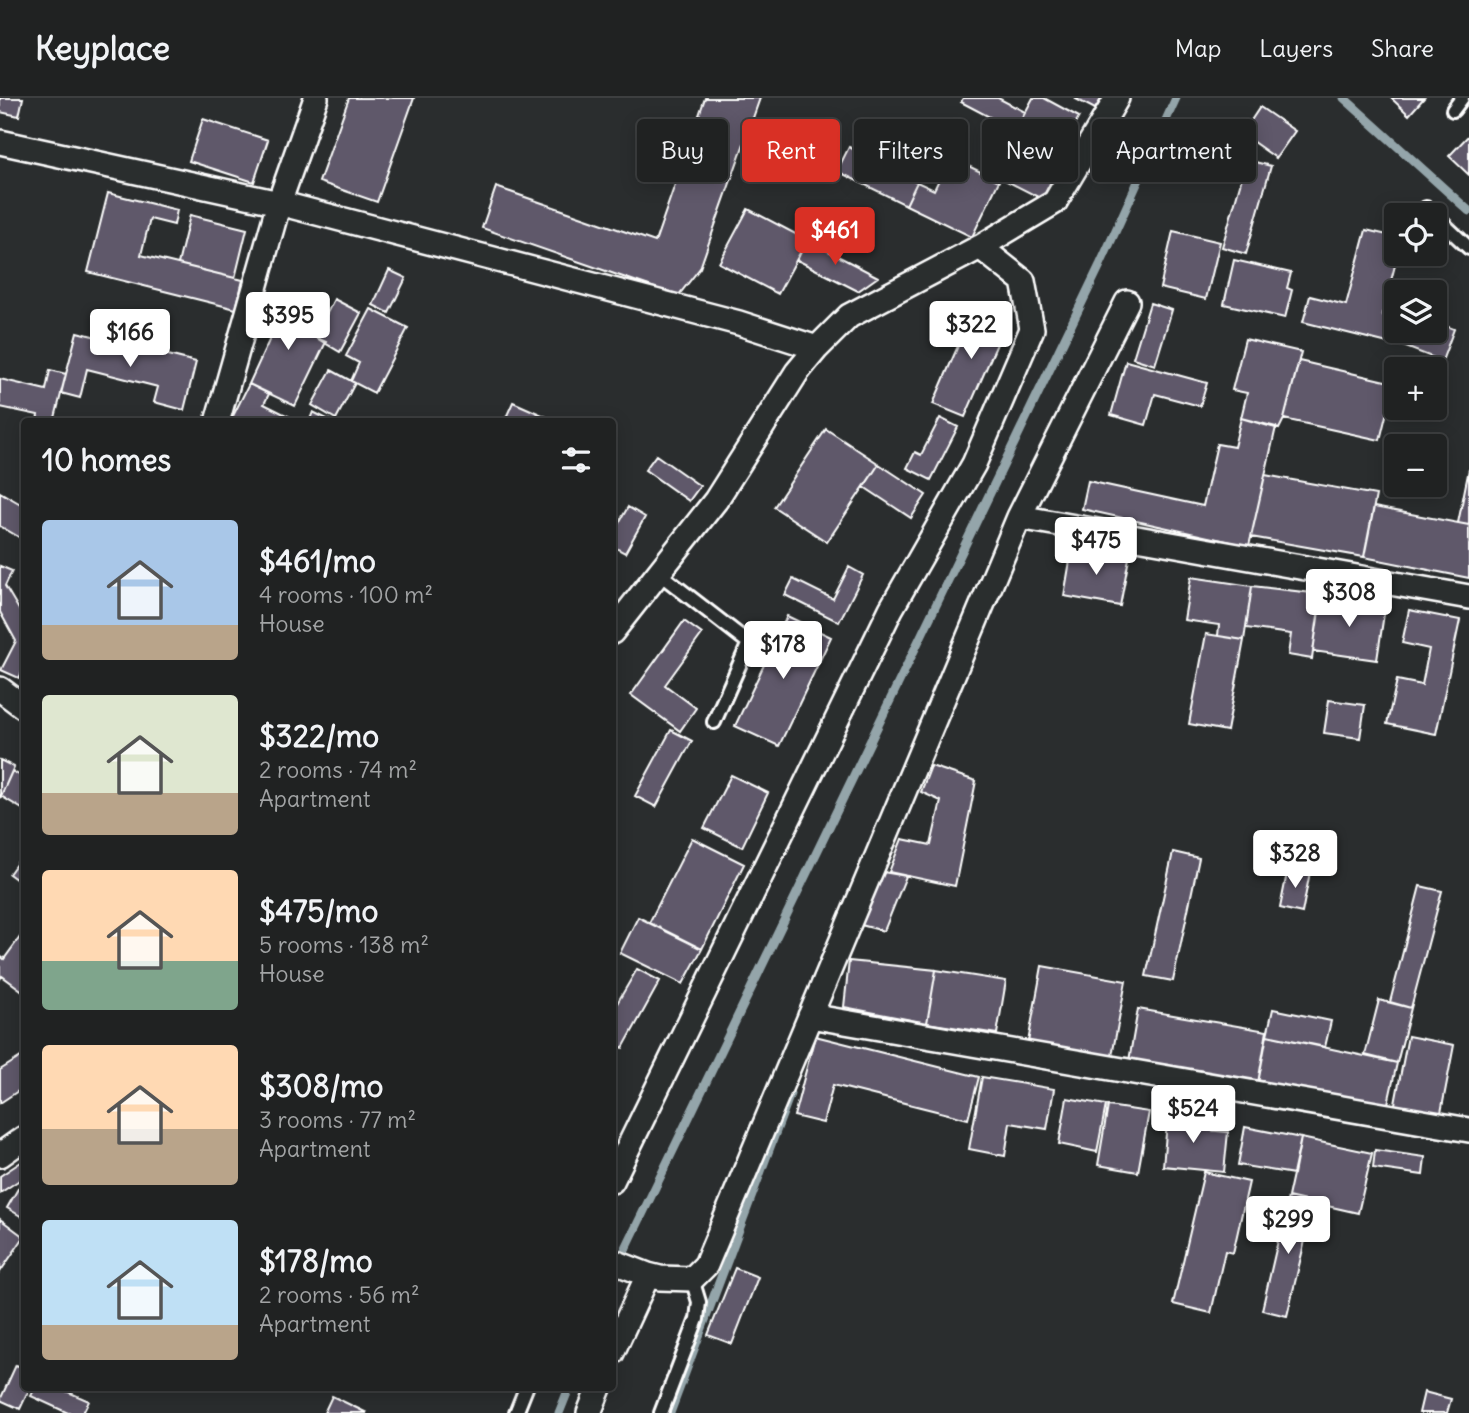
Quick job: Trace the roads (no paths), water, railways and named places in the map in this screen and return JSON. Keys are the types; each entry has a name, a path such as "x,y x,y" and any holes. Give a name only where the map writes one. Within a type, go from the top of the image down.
{"street":[{"path":"218,418 279,203 316,98"},
{"path":"616,627 716,500 797,372 817,348 849,316 980,247 1055,202 1117,98"},
{"path":"0,142 279,203 739,323 817,348"},
{"path":"616,1173 891,609 974,464 1032,329 1023,281 980,247"},
{"path":"616,1263 660,1278 692,1279 706,1265 1019,517 1127,302"},
{"path":"1019,517 1469,597"},
{"path":"0,689 21,705"},
{"path":"810,1016 1469,1130"},
{"path":"0,1155 21,1140"},
{"path":"616,1344 648,1275"},
{"path":"589,1413 598,1391"}],"lane":[{"path":"1453,110 1462,98"},
{"path":"1447,227 1469,248"},
{"path":"660,573 750,643 714,722"},
{"path":"661,1413 697,1319 699,1302 692,1279"},
{"path":"516,1413 525,1391"}],"waterway":[{"path":"625,1250 1100,265 1176,98"},
{"path":"1344,98 1469,211"},
{"path":"670,1413 790,1094"},
{"path":"559,1413 568,1391"}]}
